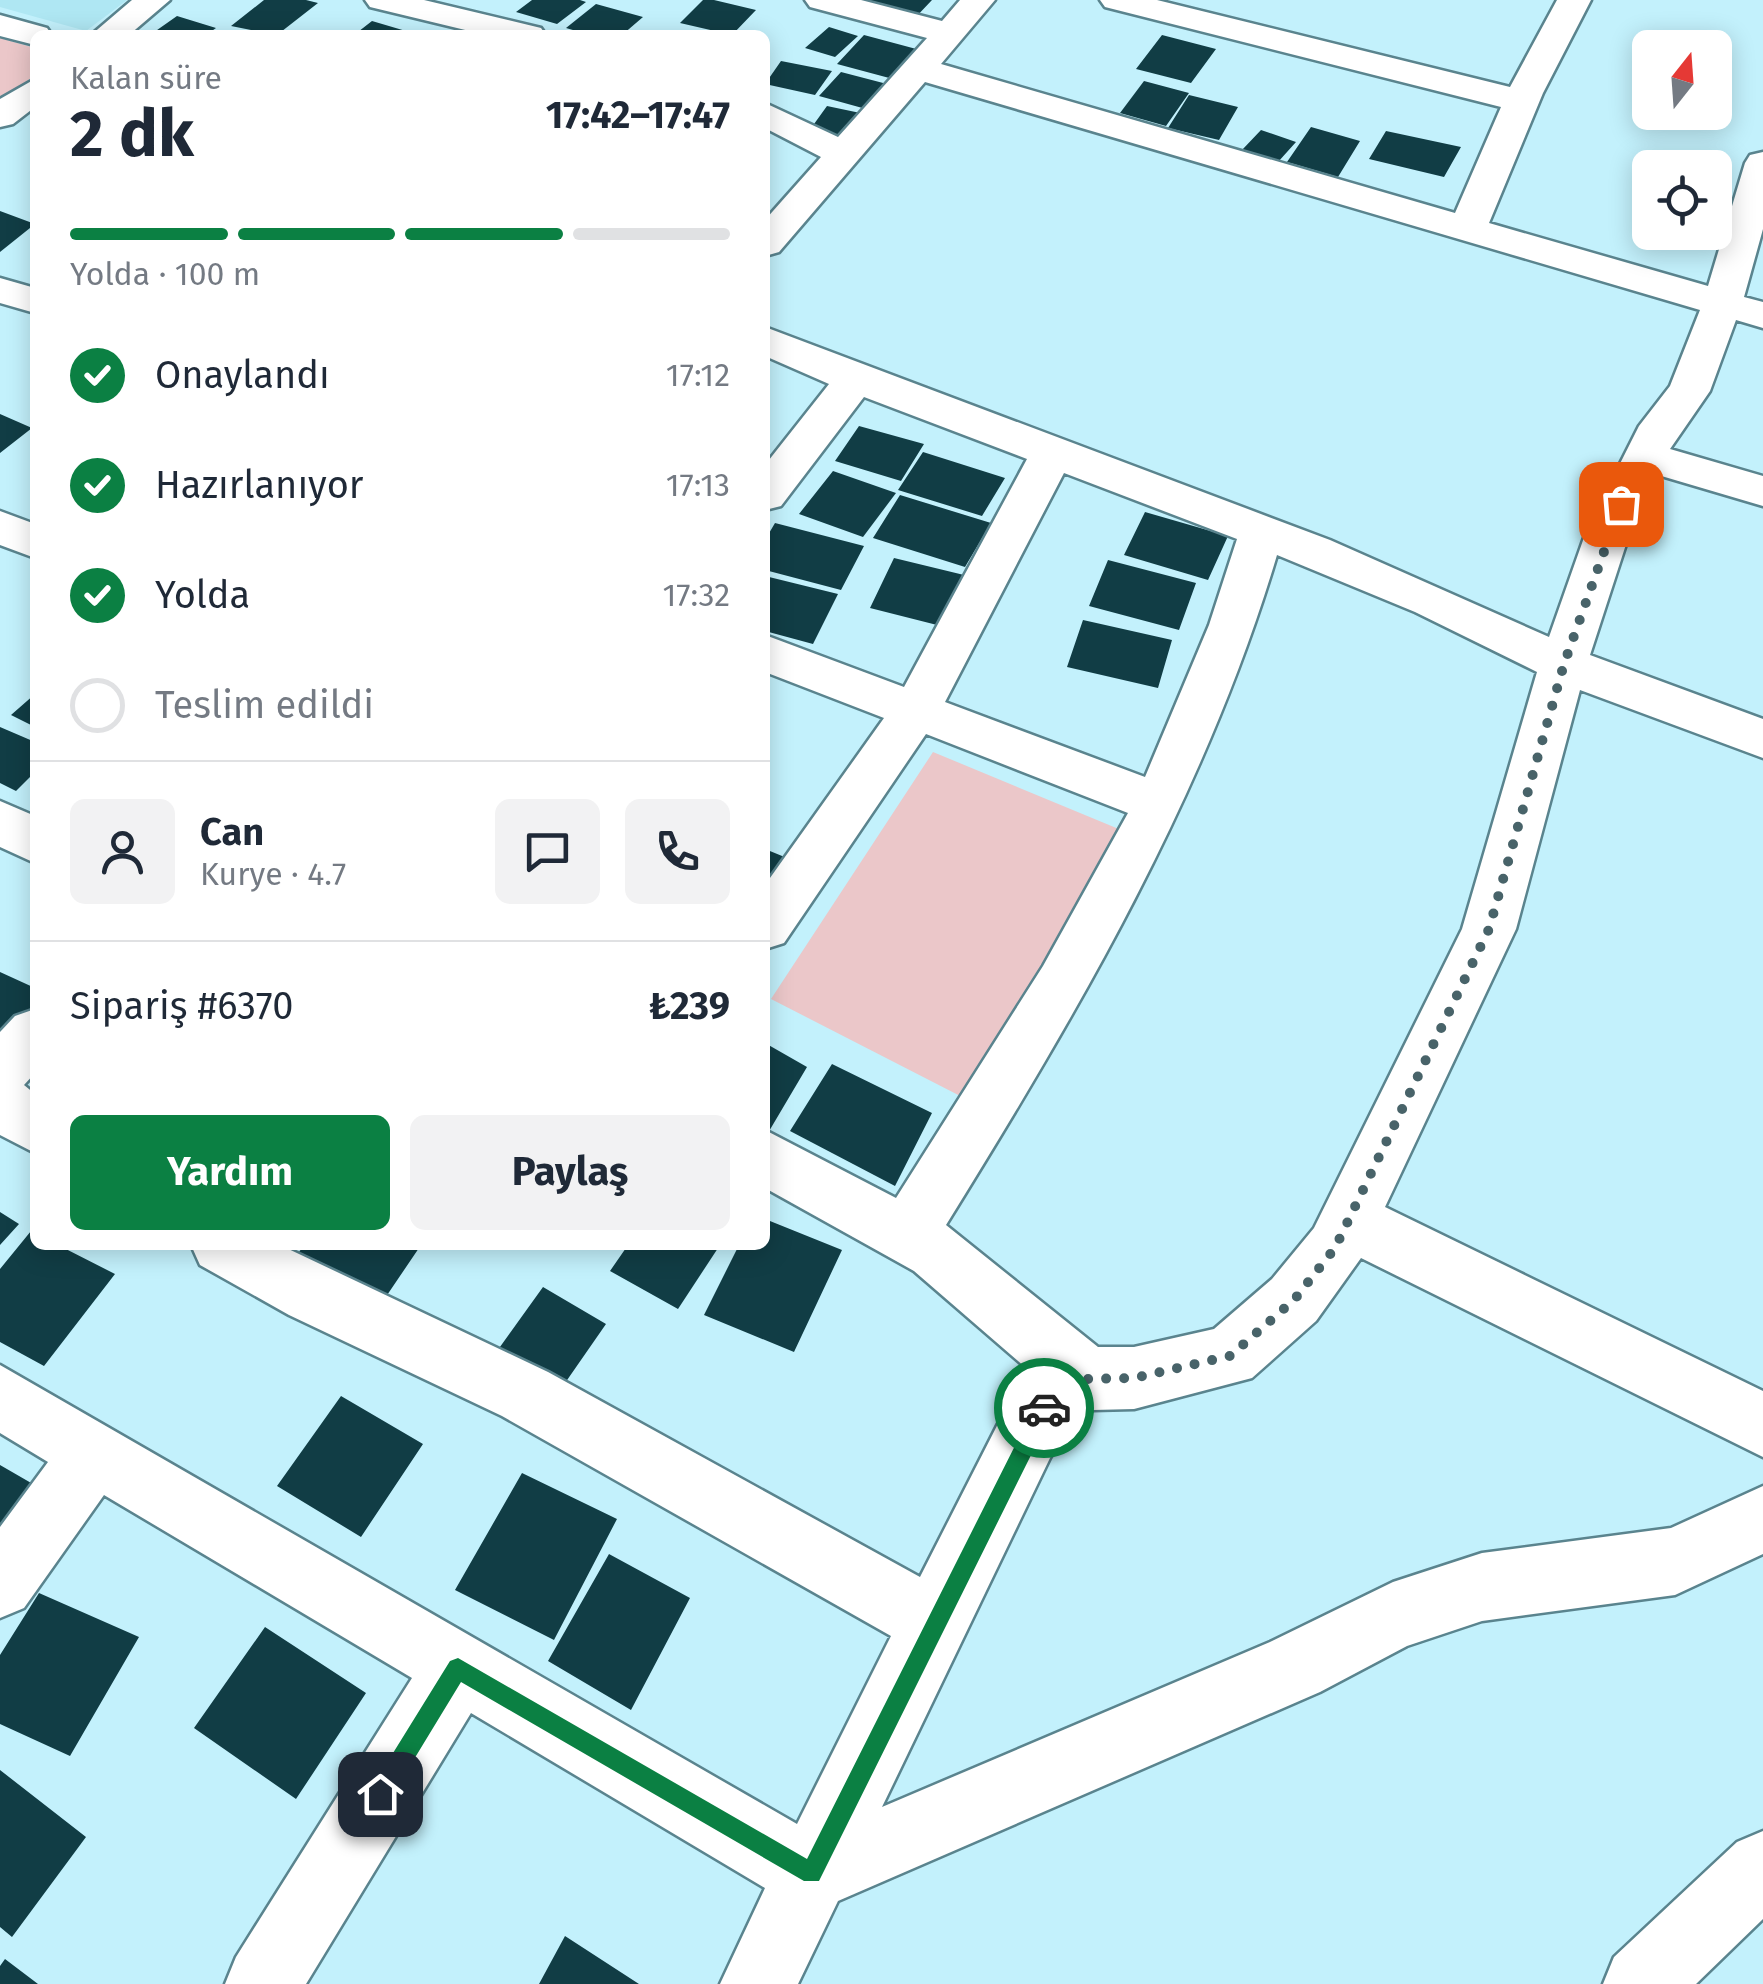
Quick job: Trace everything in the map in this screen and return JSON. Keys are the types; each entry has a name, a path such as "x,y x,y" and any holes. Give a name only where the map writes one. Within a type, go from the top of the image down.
{"street":[{"path":"114,30 153,0"},
{"path":"382,0 509,30"},
{"path":"822,0 949,34"},
{"path":"770,238 978,0"},
{"path":"1117,0 1522,101"},
{"path":"1467,230 1569,1"},
{"path":"0,25 30,34"},
{"path":"919,69 1743,310"},
{"path":"13,119 30,97"},
{"path":"770,117 845,155"},
{"path":"758,1984 934,1622 1034,1423 1050,1399 1087,1379 1134,1378 1230,1356 1294,1300 1335,1248 1489,929 1564,664 1609,529 1660,426 1689,391 1743,310 1763,162"},
{"path":"0,290 30,299"},
{"path":"770,342 856,379 1432,600 1564,664 1763,740"},
{"path":"770,489 856,379"},
{"path":"770,920 915,712 1052,454"},
{"path":"1645,456 1763,492"},
{"path":"0,528 30,540"},
{"path":"906,1235 1018,1059 1158,803 1226,648 1262,532"},
{"path":"770,655 1158,803"},
{"path":"0,821 30,839"},
{"path":"0,1072 30,1039"},
{"path":"0,1101 30,1123"},
{"path":"770,1160 935,1251 1087,1379"},
{"path":"1349,1219 1444,1274 1686,1384 1763,1425"},
{"path":"230,1250 311,1294 525,1394 934,1622"},
{"path":"0,1397 812,1874"},
{"path":"0,1584 93,1455"},
{"path":"812,1874 1295,1667 1393,1616 1482,1587 1675,1561 1763,1519"},
{"path":"264,1984 458,1668"},
{"path":"1641,1984 1763,1868"}],"shaded area":[{"path":"0,0 127,0 87,30 0,7"},
{"path":"0,38 30,47 30,79 0,101"},
{"path":"933,752 1126,832 968,1100 771,999"}],"building":[{"path":"264,0 318,3 283,30 231,26"},
{"path":"532,0 586,2 557,24 516,12"},
{"path":"703,0 756,10 737,30 710,30 680,23"},
{"path":"850,0 932,0 914,19"},
{"path":"596,4 643,17 628,30 566,28"},
{"path":"177,16 216,28 213,30 157,30"},
{"path":"372,21 402,30 360,30"},
{"path":"829,27 858,36 835,57 805,48"},
{"path":"864,35 920,50 893,79 837,64"},
{"path":"1162,35 1216,49 1191,83 1136,69"},
{"path":"781,61 832,71 815,95 770,85 770,77"},
{"path":"841,72 887,84 866,109 819,96"},
{"path":"1144,81 1189,93 1166,126 1120,113"},
{"path":"1189,95 1238,107 1219,140 1168,128"},
{"path":"827,106 865,114 848,139 809,131"},
{"path":"1311,127 1360,141 1338,177 1287,162"},
{"path":"1261,130 1296,142 1278,162 1242,150"},
{"path":"1386,131 1461,147 1444,177 1369,159"},
{"path":"0,211 30,222 30,228 0,252"},
{"path":"0,414 30,427 30,430 0,453"},
{"path":"859,426 924,444 901,481 835,461"},
{"path":"923,452 1005,478 982,516 898,490"},
{"path":"833,471 896,493 863,537 799,514"},
{"path":"900,495 991,523 965,567 873,538"},
{"path":"1145,512 1228,536 1208,580 1124,555"},
{"path":"775,523 864,546 841,590 770,571 770,532"},
{"path":"894,558 964,575 941,626 870,608"},
{"path":"1108,560 1196,583 1179,630 1089,606"},
{"path":"770,577 838,594 813,644 770,632"},
{"path":"1083,620 1172,640 1158,688 1067,667"},
{"path":"30,698 30,724 11,715"},
{"path":"0,727 30,740 30,777 16,791 0,783"},
{"path":"770,851 787,858 770,884"},
{"path":"0,972 30,986 30,1019 0,1053"},
{"path":"770,1046 807,1067 770,1130"},
{"path":"832,1064 932,1113 895,1186 790,1131"},
{"path":"0,1212 19,1224 0,1245"},
{"path":"770,1221 842,1250 794,1352 704,1315 736,1250 770,1250"},
{"path":"30,1232 30,1250 68,1250 115,1274 44,1366 0,1342 0,1269"},
{"path":"300,1250 418,1250 379,1307 292,1262"},
{"path":"625,1250 717,1250 678,1309 610,1271"},
{"path":"543,1287 606,1324 556,1396 492,1358"},
{"path":"341,1396 423,1444 361,1537 277,1486"},
{"path":"0,1465 45,1491 0,1551"},
{"path":"522,1473 617,1519 554,1640 455,1590"},
{"path":"609,1554 690,1598 631,1710 548,1661"},
{"path":"39,1593 139,1637 70,1756 0,1724 0,1655"},
{"path":"265,1627 366,1693 296,1799 194,1728"},
{"path":"0,1770 86,1837 12,1937 0,1927"},
{"path":"565,1936 639,1984 539,1984"},
{"path":"5,1959 38,1984 0,1984 0,1966"}],"way so far":[{"path":"1044,1408 1050,1399 1087,1379 1134,1378 1230,1356 1294,1300 1335,1248 1489,929 1564,664 1621,504"}],"route":[{"path":"380,1794 458,1668 812,1874 949,1591 1044,1408"}]}
